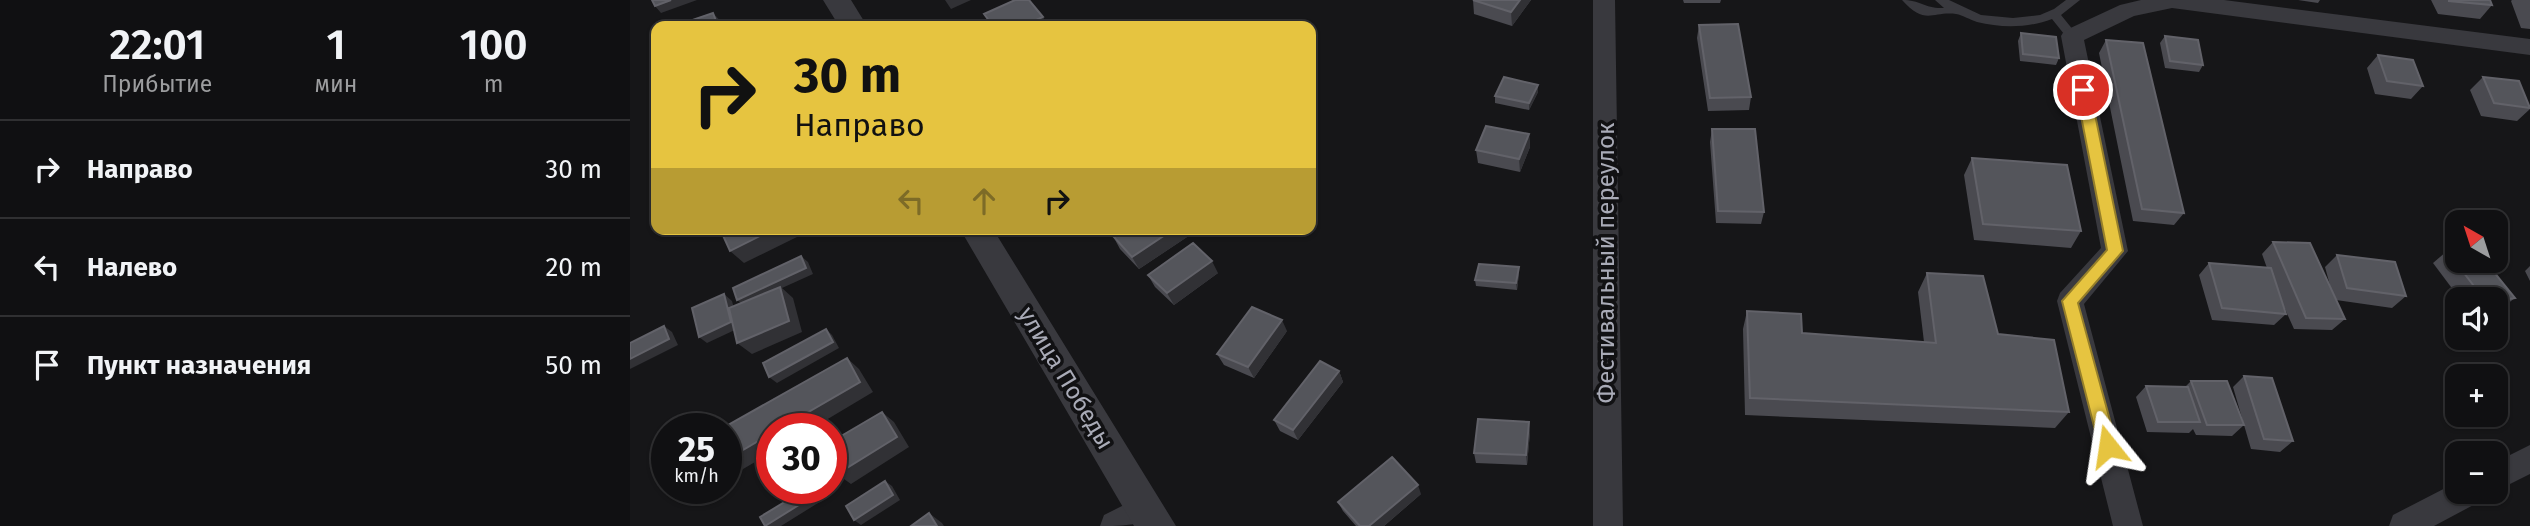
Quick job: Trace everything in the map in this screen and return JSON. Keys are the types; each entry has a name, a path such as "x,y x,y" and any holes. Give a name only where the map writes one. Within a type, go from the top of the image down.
{"street":[{"path":"837,0 850,21"},
{"name":"Фестивальный переулок","path":"1604,0 1608,526"},
{"path":"2128,526 2070,301 2115,251 2072,36 2128,9 2167,1 2530,47"},
{"name":"улица Победы","path":"980,235 1151,517"},
{"path":"2508,471 2530,459"},
{"path":"2404,526 2445,504"},
{"path":"1115,526 1151,517"}],"lane":[{"path":"1908,0 1927,13 1953,11 1983,20 2020,22 2054,14 2074,0"},
{"path":"1941,0 1953,11"},
{"path":"2054,14 2072,36"}],"building":[{"path":"652,0 671,0 655,6"},
{"path":"1015,0 1029,0 1043,17 1034,21 989,21 984,14"},
{"path":"1473,0 1520,0 1511,12"},
{"path":"2490,0 2492,5 2449,1"},
{"path":"713,13 716,21 690,21"},
{"path":"1738,24 1751,97 1710,98 1699,25"},
{"path":"2021,33 2056,37 2059,58 2023,54"},
{"path":"2165,36 2198,40 2203,65 2170,61"},
{"path":"2106,40 2143,43 2184,213 2142,209"},
{"path":"2378,55 2413,60 2423,86 2387,81"},
{"path":"1504,77 1538,85 1529,103 1495,96"},
{"path":"2483,77 2519,81 2530,108 2494,103"},
{"path":"1486,126 1529,134 1519,159 1476,150"},
{"path":"1712,129 1755,129 1764,212 1718,211"},
{"path":"1972,158 2067,165 2081,231 1983,224"},
{"path":"723,235 762,235 730,251"},
{"path":"1115,235 1165,235 1132,257"},
{"path":"2273,242 2310,243 2345,319 2306,318"},
{"path":"1193,243 1212,261 1167,293 1148,275"},
{"path":"2337,255 2395,262 2406,296 2347,288"},
{"path":"801,256 806,268 737,300 733,288"},
{"path":"2209,263 2271,268 2286,314 2222,308"},
{"path":"1479,264 1519,267 1516,283 1475,280"},
{"path":"1927,273 1983,276 1998,334 2054,340 2069,412 1750,398 1747,311 1801,314 1802,333 1936,343"},
{"path":"2464,273 2495,273 2506,287 2475,287"},
{"path":"780,287 789,321 737,343 729,308"},
{"path":"2508,289 2515,298 2508,299"},
{"path":"724,294 731,322 699,337 692,308"},
{"path":"1252,307 1282,320 1248,367 1217,354"},
{"path":"664,326 669,339 630,359 630,343"},
{"path":"826,329 833,342 769,377 763,363"},
{"path":"847,358 860,382 807,413 756,413 756,442 742,451 742,417"},
{"path":"1320,361 1339,371 1293,430 1274,420"},
{"path":"2244,376 2272,378 2293,441 2264,439"},
{"path":"2191,381 2227,381 2244,425 2207,425"},
{"path":"2146,386 2188,387 2200,422 2158,422"},
{"path":"882,412 897,437 847,468 847,433"},
{"path":"1478,419 1529,422 1526,455 1474,453"},
{"path":"1392,457 1418,485 1369,526 1360,526 1338,502"},
{"path":"885,481 893,495 854,520 846,506"},
{"path":"781,504 800,504 765,526 760,517"},
{"path":"929,513 937,526 911,526"}],"route":[{"path":"2083,90 2115,251 2070,301 2108,446"}]}
